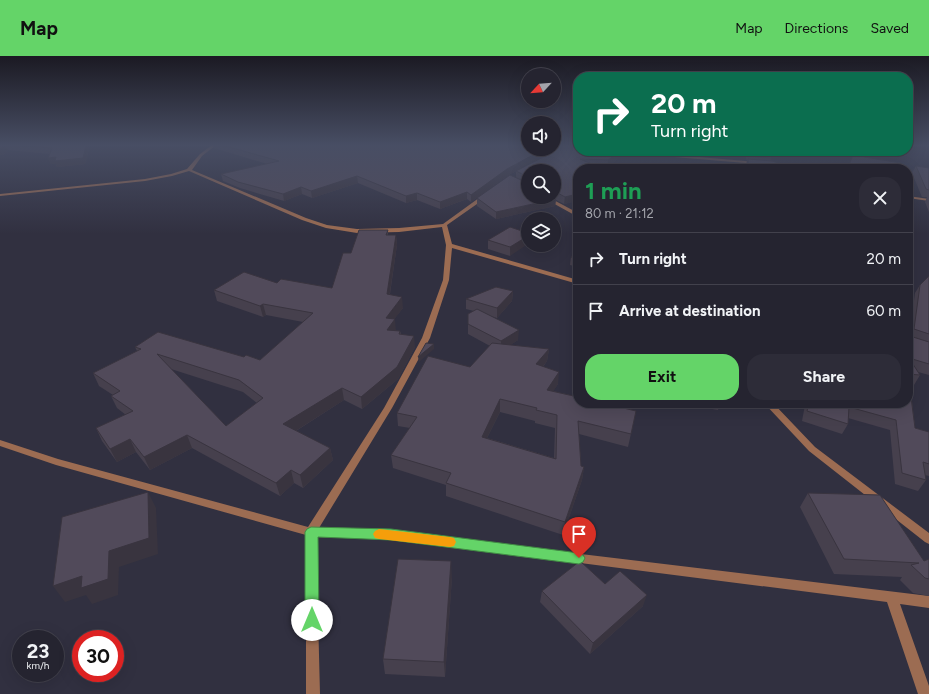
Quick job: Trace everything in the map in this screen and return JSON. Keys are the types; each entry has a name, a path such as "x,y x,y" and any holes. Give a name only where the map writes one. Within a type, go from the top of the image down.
{"street":[{"path":"0,195 145,180 173,175"},
{"path":"200,175 304,219 326,226 364,231 399,230 444,225 492,191"},
{"path":"913,198 929,200"},
{"path":"557,204 573,212"},
{"path":"313,694 311,532 388,408 426,338 446,280 449,245 444,225"},
{"path":"449,245 573,281"},
{"path":"773,408 812,449 929,539"},
{"path":"0,443 56,462 311,532 391,535 929,602"},
{"path":"892,598 925,694"}],"building":[{"path":"223,175 499,175 471,195 467,192 440,202 417,193 406,196 357,176 311,191 301,187 283,194 238,182"},
{"path":"510,175 521,180 521,204 533,204 496,212 477,198"},
{"path":"561,175 573,175 573,195 565,197 561,195"},
{"path":"920,175 929,175 929,190 926,189"},
{"path":"510,227 521,231 521,240 510,247 488,240"},
{"path":"359,230 388,230 386,235 396,235 387,294 402,297 386,318 395,319 387,330 400,331 399,334 414,336 397,367 361,397 342,388 283,424 330,448 300,475 291,470 276,483 187,435 144,457 130,439 110,449 96,428 133,411 111,396 120,391 93,373 141,349 135,347 158,332 244,357 246,355 260,360 313,313 263,304 260,306 214,290 244,272 277,283 281,279 332,288 343,253 351,253","holes":["157,354 239,380 263,398 226,426"]},
{"path":"929,276 929,334 914,329 920,285"},
{"path":"496,287 513,291 497,308 466,299"},
{"path":"477,309 519,330 501,341 468,324 468,314"},
{"path":"913,337 929,342 929,364 913,359"},
{"path":"426,343 434,344 418,357"},
{"path":"492,343 549,349 536,364 559,372 547,390 573,396 573,408 623,408 636,411 631,434 578,421 581,466 584,467 565,522 446,483 451,473 391,455 417,417 397,413 428,356 470,367","holes":["500,399 537,408 536,410 557,415 556,459 482,437"]},
{"path":"913,364 920,375 913,374"},
{"path":"808,408 849,408 848,424 807,411"},
{"path":"853,408 912,408 915,428 929,432 929,464 923,462 926,480 902,473 896,420"},
{"path":"148,492 149,538 109,551 108,579 81,588 82,576 53,586 62,517"},
{"path":"808,493 880,495 924,561 929,559 929,579 925,578 911,565 919,563 844,559"},
{"path":"398,559 451,561 444,662 383,659"},
{"path":"580,561 605,584 620,571 647,595 593,643 542,591"}],"slow traffic":[{"path":"379,534 450,542"}],"route":[{"path":"312,620 311,532 391,535 579,558"}]}
